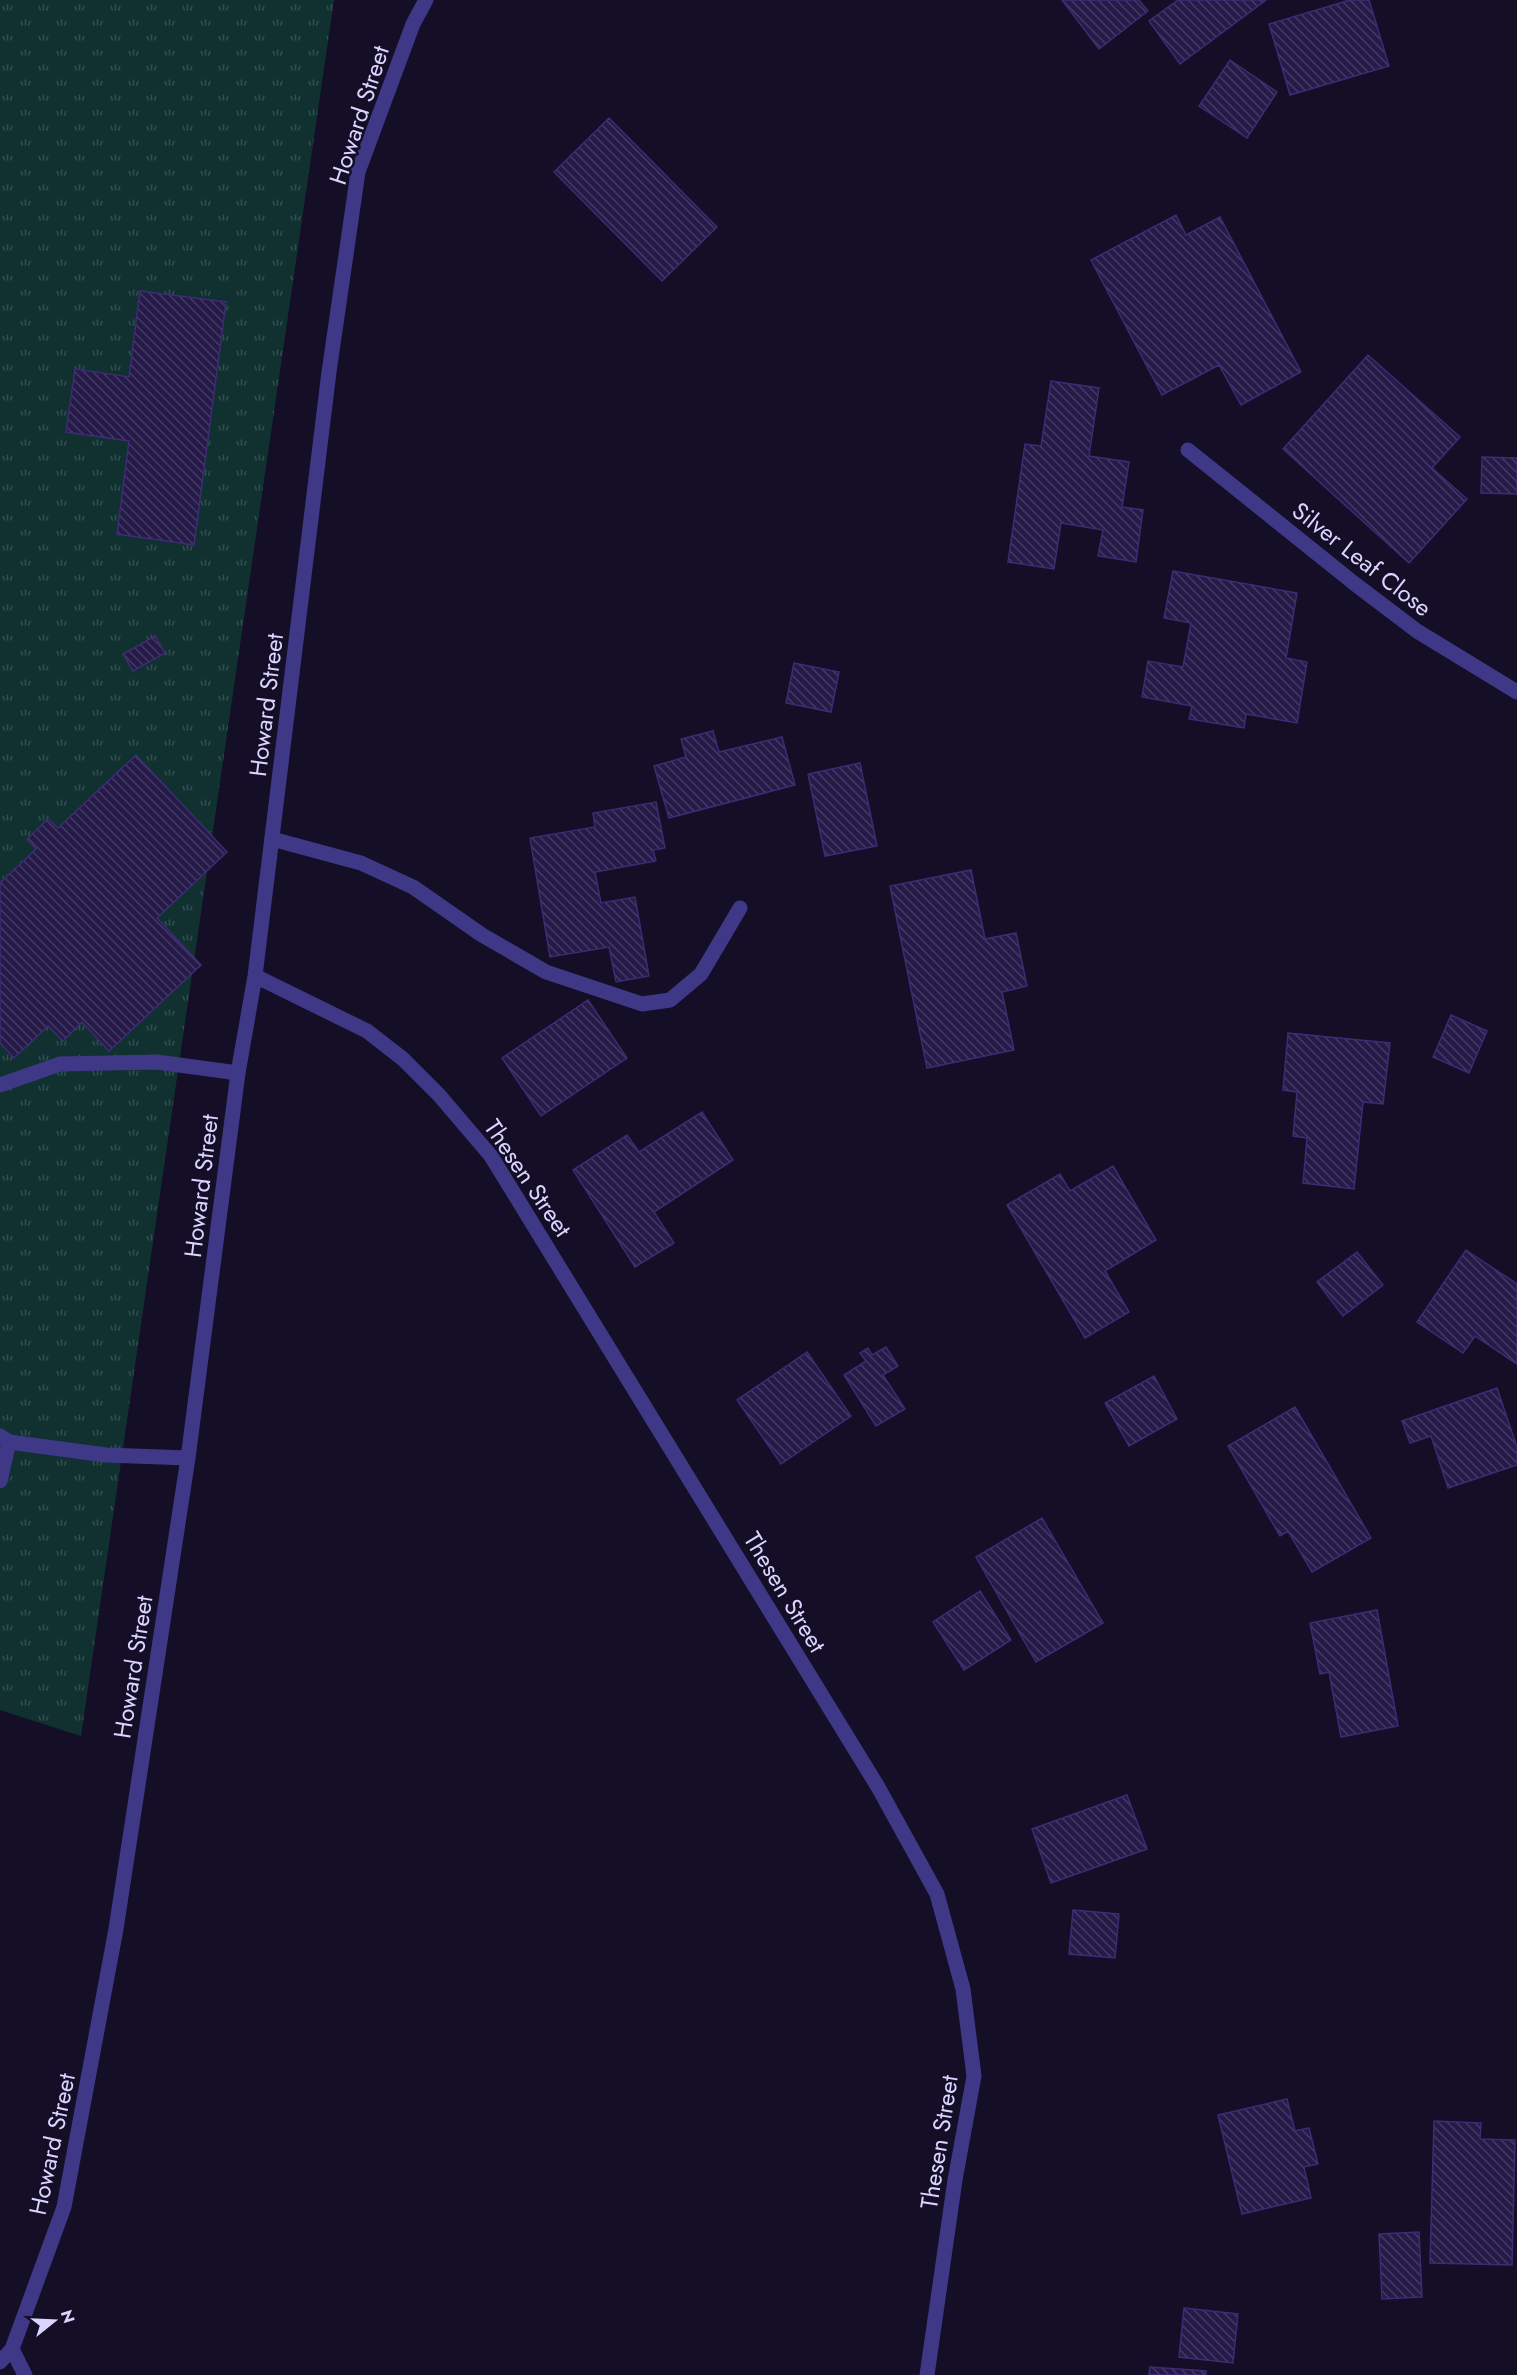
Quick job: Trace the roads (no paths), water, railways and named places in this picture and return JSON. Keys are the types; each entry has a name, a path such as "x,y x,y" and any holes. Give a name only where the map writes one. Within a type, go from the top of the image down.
{"street":[{"name":"Howard Street","path":"6,2347 48,2255 66,2196 116,1929 188,1458 238,1073 255,976 330,372 358,172 413,24 426,0"},
{"name":"Silver Leaf Close","path":"1188,450 1417,631 1517,692"},
{"path":"272,839 361,863 413,887 482,935 546,972 642,1004 670,1000 701,974 740,908"},
{"name":"Thesen Street","path":"255,976 368,1031 403,1059 439,1095 492,1156 878,1787 937,1894 963,1989 974,2076 955,2180 927,2375"},
{"path":"0,1085 60,1064 157,1062 238,1073"},
{"path":"0,1481 4,1439 106,1455 188,1458"},
{"path":"0,2362 6,2347"},
{"path":"6,2347 25,2375"}]}
